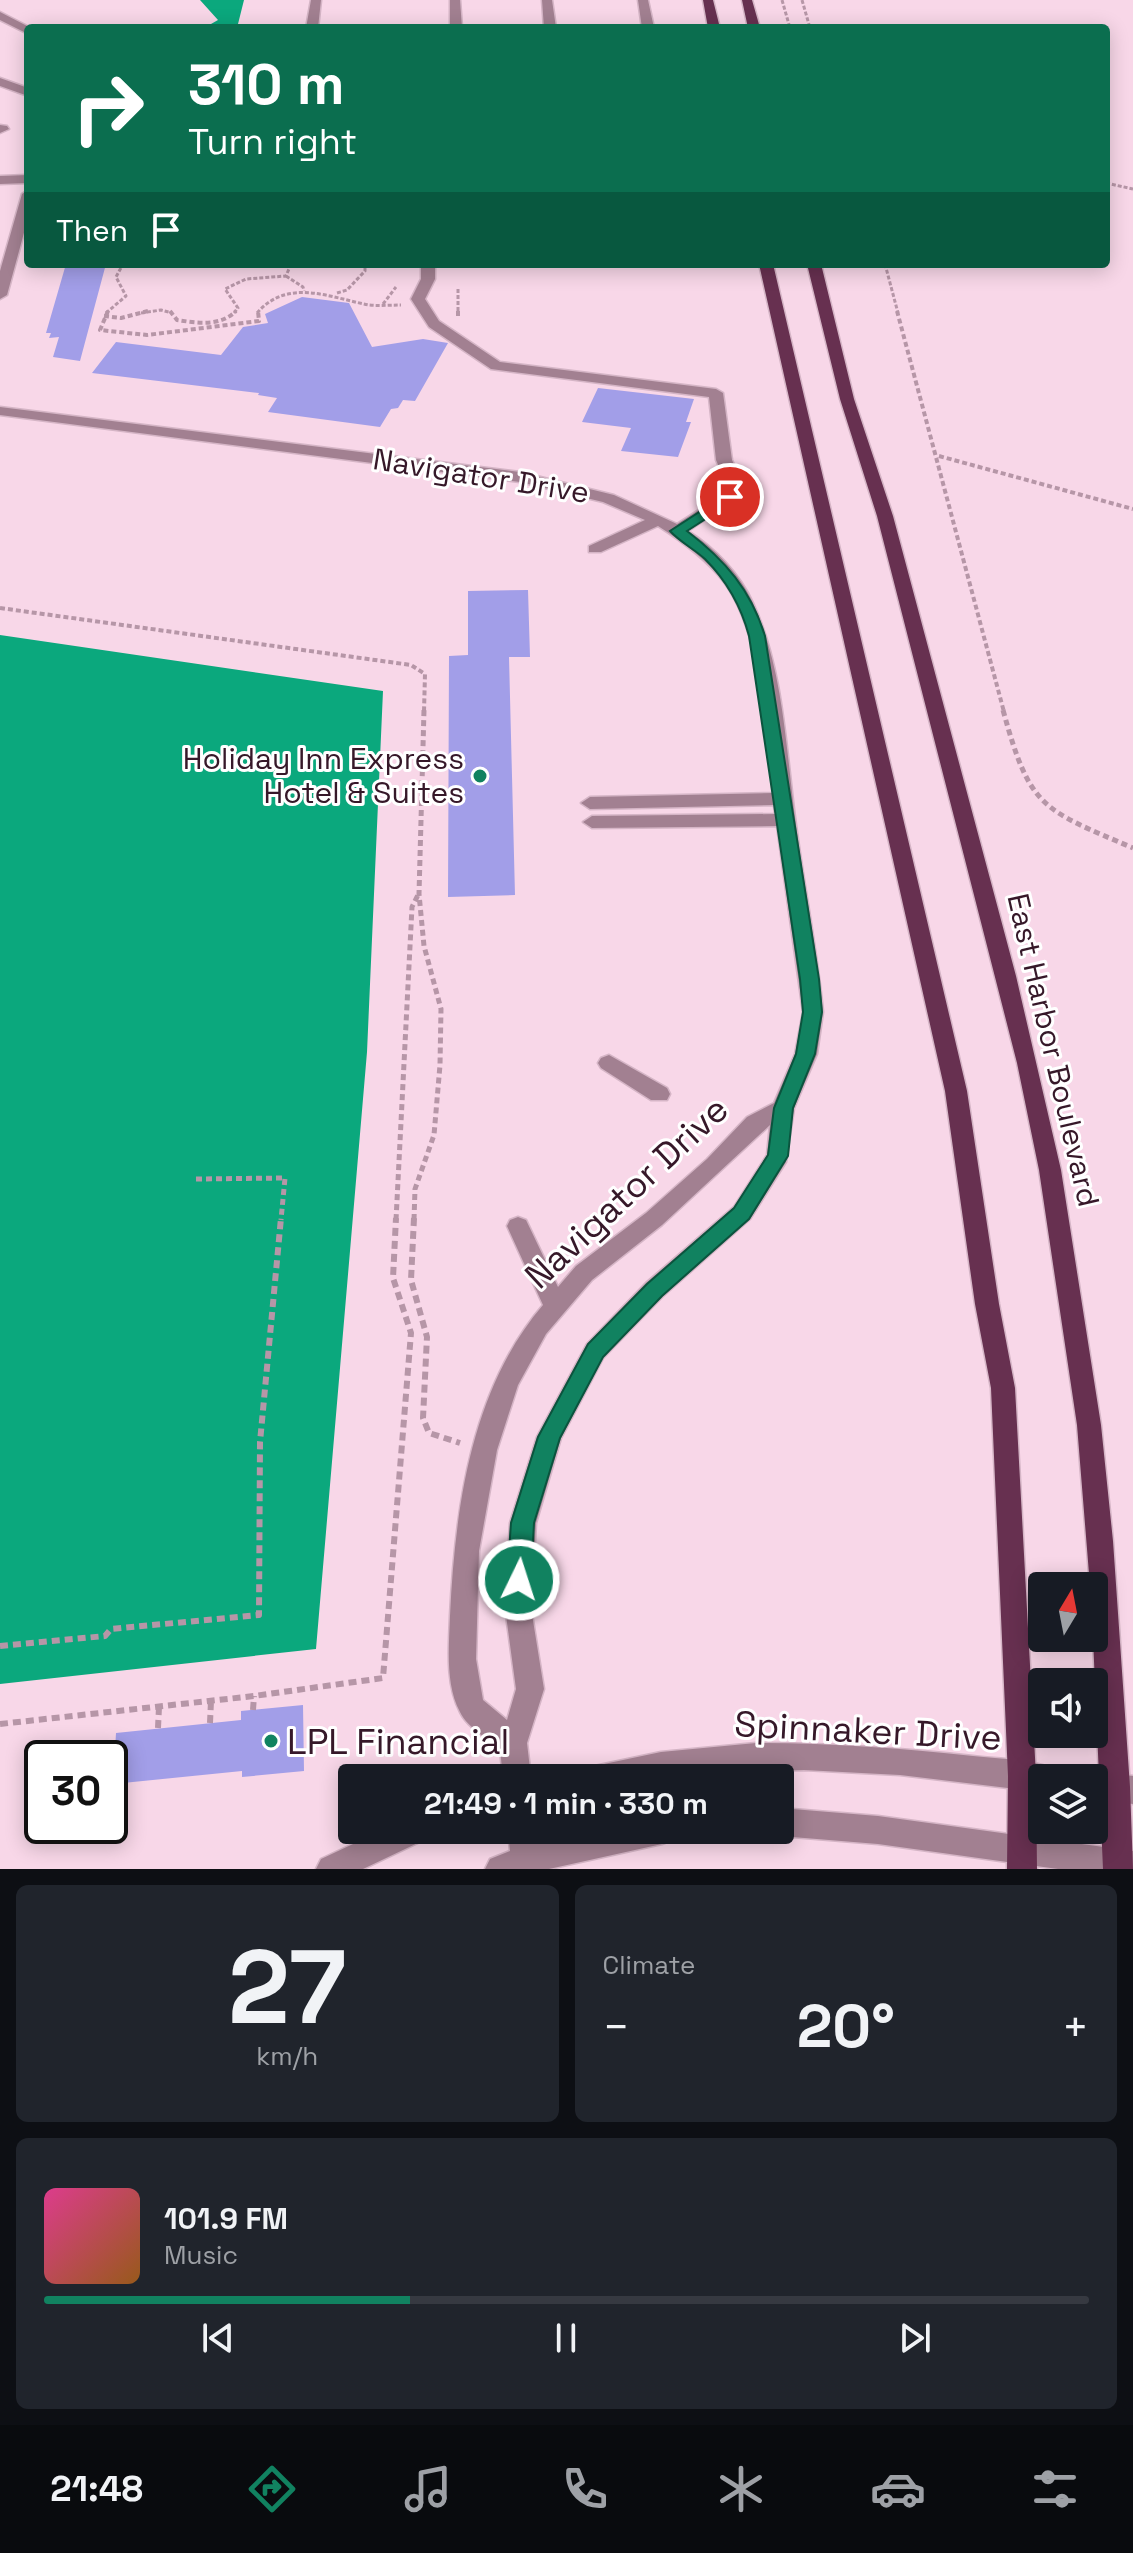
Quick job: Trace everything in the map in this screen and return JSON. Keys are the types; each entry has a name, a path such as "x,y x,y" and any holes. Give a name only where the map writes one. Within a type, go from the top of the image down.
{"main road":[{"path":"708,0 713,24"},
{"path":"747,0 753,24"},
{"path":"767,268 956,1091 987,1304 1003,1388 1031,1764"},
{"name":"East Harbor Boulevard","path":"815,268 847,399 885,516 1006,976 1050,1170 1090,1440 1100,1541 1114,1787 1123,1866"},
{"path":"1022,1859 1028,1810"}],"street":[{"path":"313,24 316,0"},
{"path":"455,0 456,24"},
{"path":"547,0 550,24"},
{"path":"643,0 647,24"},
{"path":"1,18 24,29"},
{"path":"0,82 24,91"},
{"path":"0,180 24,179"},
{"path":"0,295 24,208"},
{"path":"428,268 428,279 418,299 434,324 496,366 716,393 724,460 732,478 730,497 678,531"},
{"name":"Navigator Drive","path":"0,411 551,482 613,499 678,531 709,555 726,574 750,612 762,664 813,1012 806,1054 783,1108 778,1156 742,1213 654,1290 595,1351 549,1437 523,1523 518,1608 530,1689 513,1743 515,1764"},
{"path":"595,549 658,520"},
{"path":"783,799 591,813 785,820"},
{"path":"609,1063 659,1094"},
{"name":"Navigator Drive","path":"513,1743 471,1707 462,1659 466,1551 484,1450 506,1383 538,1327 584,1273 654,1219 715,1165 755,1123 783,1108"},
{"path":"518,1226 556,1307"},
{"name":"Spinnaker Drive","path":"663,1764 771,1757 879,1761 1028,1777"},
{"path":"794,1823 878,1830 1022,1859 1123,1866"},
{"path":"331,1869 384,1844"},
{"path":"520,1844 517,1866 606,1844"}],"path":[{"path":"782,0 789,24"},
{"path":"802,0 809,24"},
{"path":"1110,184 1133,189"},
{"path":"121,268 116,277 126,296 104,316 100,330 147,335 259,321 257,312 265,304 304,291 336,294 365,305 458,304"},
{"path":"286,276 289,268"},
{"path":"336,294 358,280 365,268"},
{"path":"886,268 1016,758 1036,796 1057,815 1133,848"},
{"path":"104,316 126,319 157,308 170,311 177,320 215,322 230,317 238,308 225,289 229,285 253,278 286,276 303,287 304,291"},
{"path":"382,305 403,278"},
{"path":"458,289 458,318"},
{"path":"152,318 157,308"},
{"path":"938,456 1133,509"},
{"path":"0,608 421,669 425,674 419,894 424,946 441,1009 434,1135 415,1189 411,1280 427,1337 423,1418 429,1433 484,1450"},
{"path":"0,1724 254,1696 383,1678 411,1333 393,1278 412,907 419,894"},
{"path":"0,1646 105,1636 111,1629 259,1615 260,1442 285,1178 196,1179"},
{"path":"253,1710 254,1696"},
{"path":"210,1723 211,1701"},
{"path":"158,1728 159,1707"}],"shaded area":[{"path":"200,0 244,0 238,24 211,24 218,20"},
{"path":"0,635 383,691 367,1052 316,1649 0,1684"}],"building":[{"path":"65,268 105,268 80,361 53,357 59,337 49,338 51,333 46,333"},
{"path":"302,297 349,303 372,347 423,339 448,343 415,401 403,400 398,408 391,409 380,427 268,412 277,398 259,393 92,373 116,342 221,355 243,327 268,323 265,314"},
{"path":"598,388 694,399 686,422 691,422 678,457 621,451 631,428 582,422"},
{"name":"Holiday Inn Express Hotel & Suites","path":"528,590 530,657 509,657 515,895 448,897 449,656 468,655 468,591"},
{"path":"303,1705 304,1771 242,1777 242,1771 128,1782 128,1740 116,1740 116,1733 241,1720 241,1711"}],"place":[{"name":"Holiday Inn Express Hotel & Suites","path":"480,776"},
{"name":"LPL Financial","path":"271,1741"}],"route":[{"path":"519,1580 523,1523 549,1437 595,1351 654,1290 742,1213 778,1156 783,1108 806,1054 813,1012 810,979 757,636 750,612 734,583 709,555 678,531 730,497"}]}
